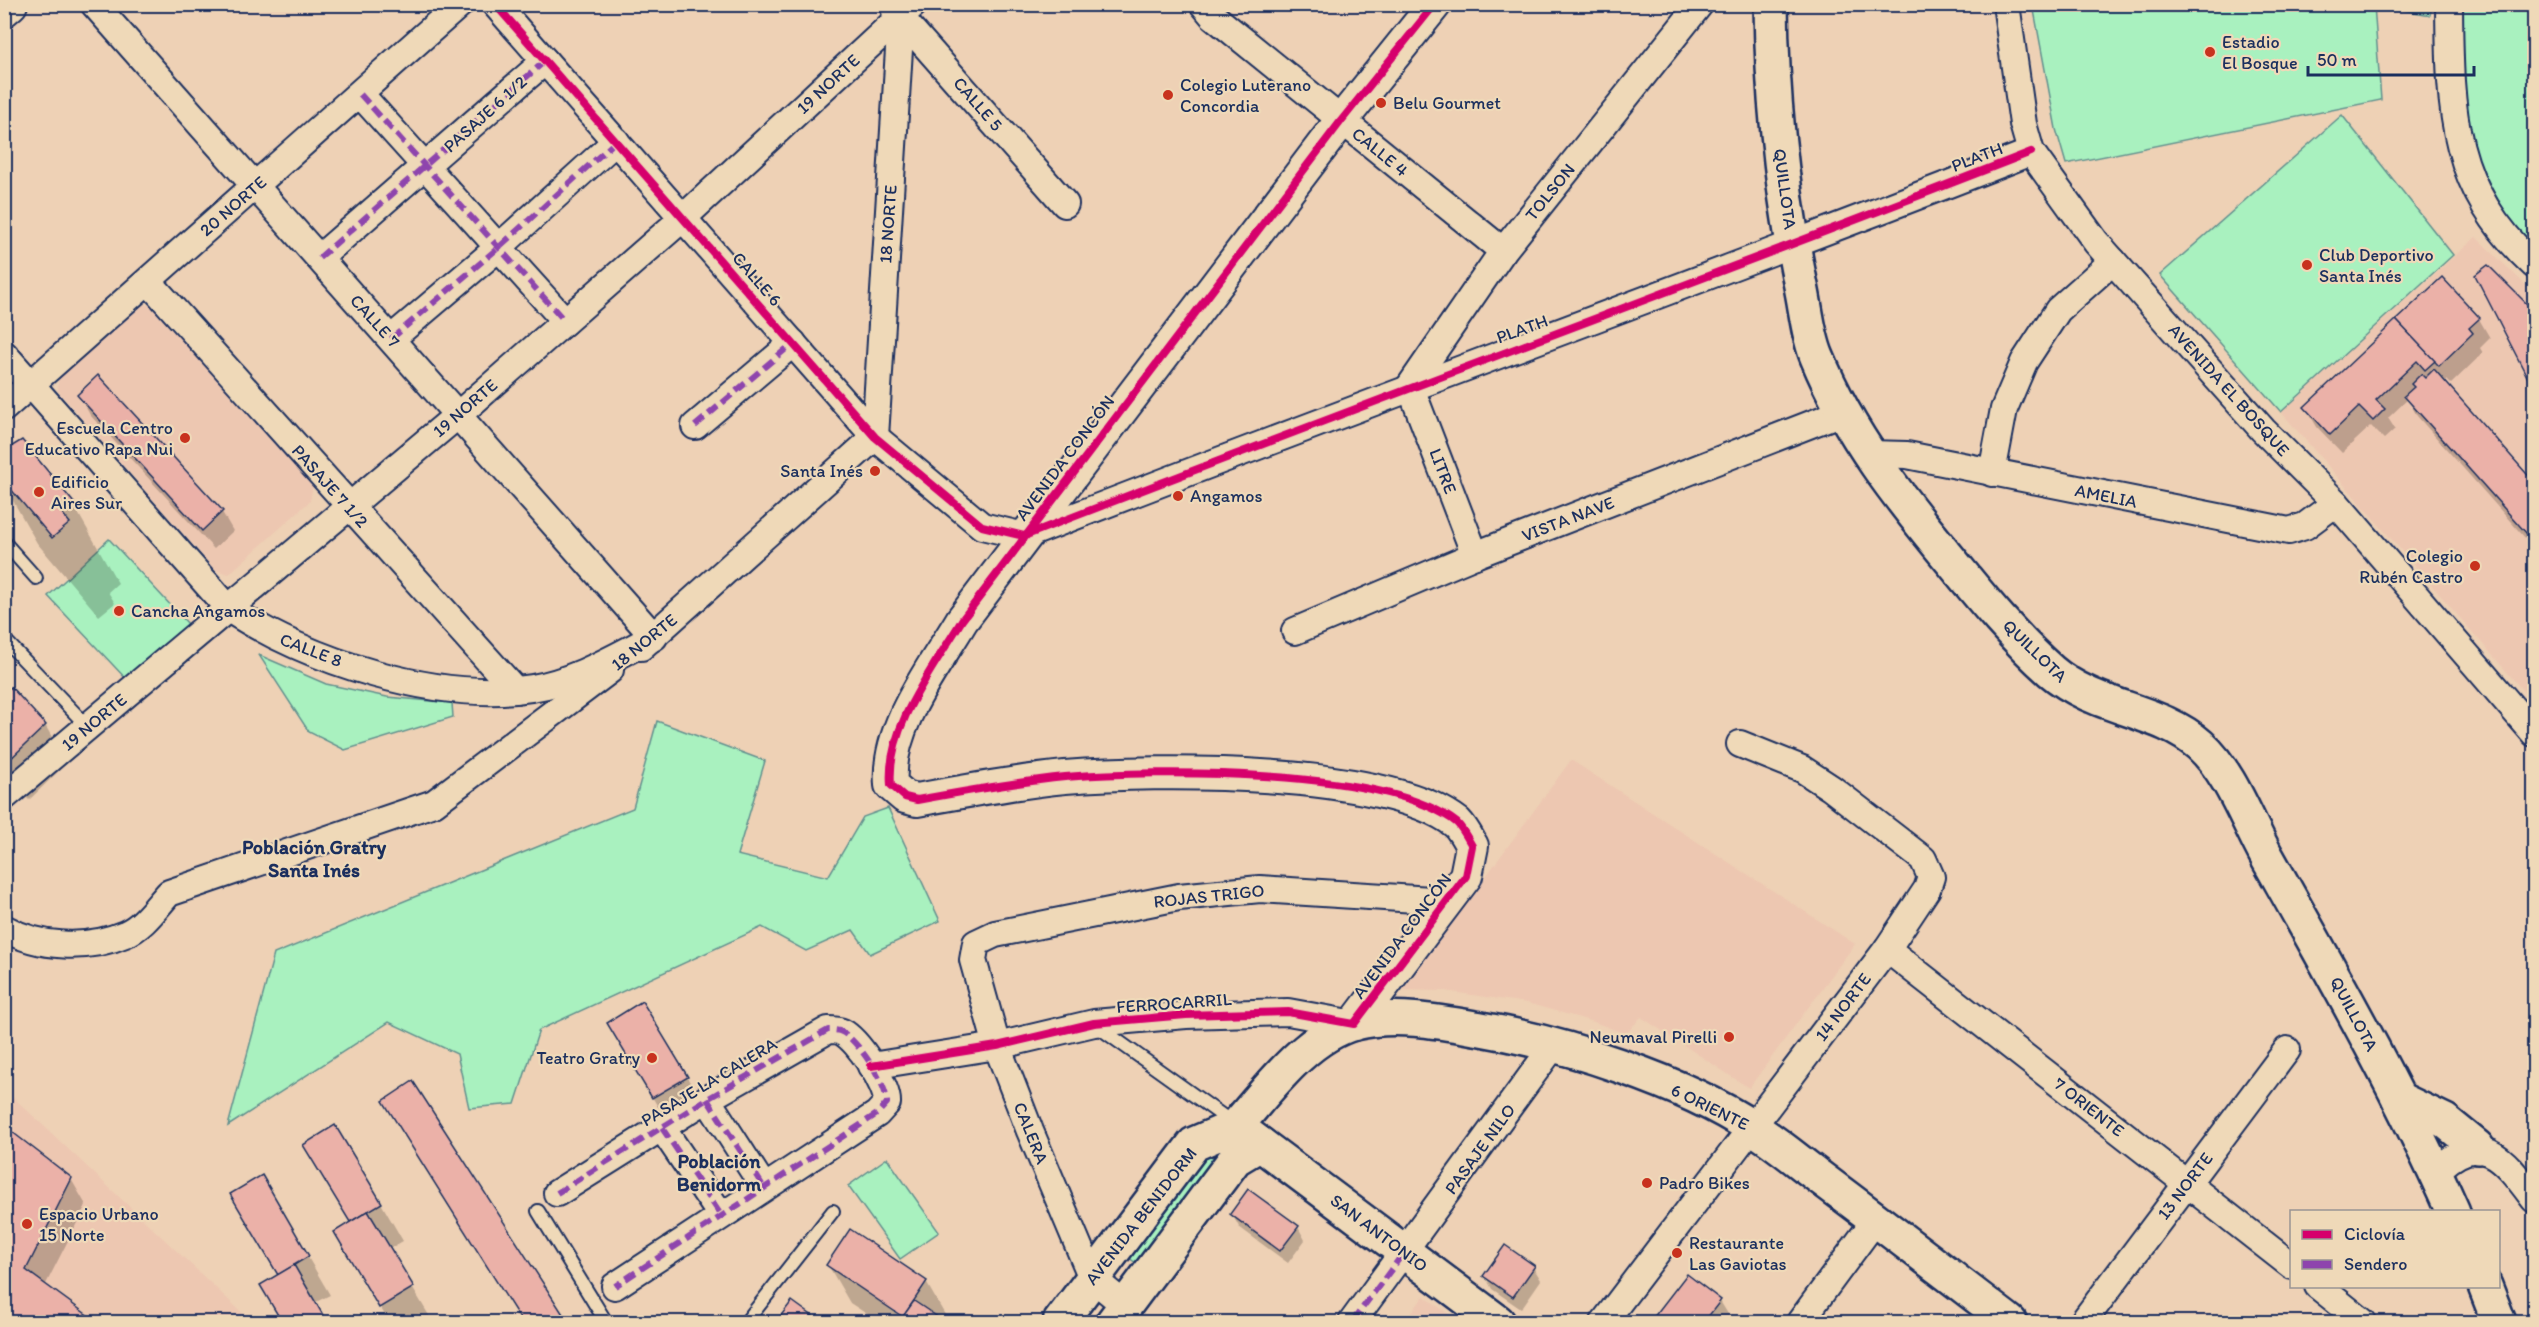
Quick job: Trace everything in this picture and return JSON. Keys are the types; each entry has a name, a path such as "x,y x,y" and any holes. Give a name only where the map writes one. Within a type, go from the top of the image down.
{"main road":[{"name":"QUILLOTA","path":"1772,4 1772,67 1780,158 1793,245 1815,354 1842,412 1868,454 1975,590 2052,671 2075,689 2180,730 2202,746 2223,775 2399,1099 2436,1172 2452,1210"},
{"name":"6 ORIENTE","path":"1354,1024 1400,1019 1448,1024 1554,1045 1679,1091 1752,1127 2010,1323"},
{"name":"AVENIDA BENIDORM","path":"1120,1314 1235,1159 1288,1066 1317,1042 1354,1024"},
{"path":"2399,1099 2445,1121 2477,1147"},
{"name":"AVENIDA BENIDORM","path":"1060,1323 1194,1144 1248,1135"},
{"name":"SAN ANTONIO","path":"1248,1135 1498,1323"},
{"path":"2485,1288 2499,1323"}],"street":[{"path":"4,10 11,4"},
{"name":"CALLE 7","path":"94,4 654,637"},
{"name":"20 NORTE","path":"4,408 460,4"},
{"name":"CALLE 6","path":"495,4 875,437 982,526 1024,536"},
{"name":"CALLE 4","path":"1203,4 1214,16 1341,121 1503,251"},
{"name":"AVENIDA CONCÓN","path":"1354,1024 1466,876 1472,846 1459,825 1437,810 1401,798 1337,783 1263,776 1184,774 1066,777 917,800 905,797 891,785 890,765 896,743 912,705 962,620 1341,121 1435,4"},
{"name":"TOLSON","path":"1410,386 1503,251 1700,4"},
{"name":"AVENIDA EL BOSQUE","path":"2006,4 2023,124 2031,152 2096,242 2263,429 2336,503 2535,733"},
{"path":"2449,4 2450,75 2454,115 2456,133 2465,163 2472,183 2502,233 2535,265"},
{"name":"CALLE 5","path":"902,9 1065,204"},
{"name":"19 NORTE","path":"4,797 229,609 347,506 458,415 683,218 902,9"},
{"name":"18 NORTE","path":"4,928 27,939 61,945 78,945 126,934 142,922 169,893 434,803 654,637 875,437 902,9"},
{"name":"PASAJE 6 1/2","path":"319,258 545,61"},
{"path":"360,94 565,321"},
{"path":"391,339 498,248 616,141"},
{"name":"PLATH","path":"1024,536 1410,386 1793,245 2031,152"},
{"path":"1992,473 2004,409 2024,362 2058,310 2113,261"},
{"name":"PASAJE 7 1/2","path":"148,281 347,506 515,690"},
{"path":"695,426 793,343"},
{"name":"CALLE 8","path":"4,354 229,609 258,628 286,641 382,675 442,687 492,692 535,687 583,672 654,637"},
{"path":"4,379 31,384"},
{"name":"LITRE","path":"1410,386 1475,555"},
{"name":"VISTA NAVE","path":"1295,631 1475,555 1842,412"},
{"name":"AMELIA","path":"1868,454 1907,455 2289,531 2306,526 2336,503"},
{"name":"14 NORTE","path":"1605,1323 1887,949 1927,889 1931,877 1923,859 1831,788 1802,769 1740,744"},
{"name":"ROJAS TRIGO","path":"976,943 995,934 1179,897 1260,889 1447,901"},
{"name":"CALERA","path":"976,943 973,960 997,1046 1092,1278 1120,1314"},
{"name":"7 ORIENTE","path":"1887,949 2290,1264"},
{"name":"FERROCARRIL","path":"997,1046 1094,1023 1186,1015 1288,1012 1354,1024"},
{"name":"PASAJE LA CALERA","path":"557,1193 707,1099 828,1030 843,1033 850,1038 885,1088 887,1103 883,1108 615,1286"},
{"name":"PASAJE NILO","path":"1352,1323 1554,1045"},
{"path":"871,1066 997,1046"},
{"name":"13 NORTE","path":"2083,1323 2287,1050"},
{"name":"PASAJE LA CALERA","path":"707,1099 763,1186"},
{"name":"PASAJE LA CALERA","path":"662,1128 721,1215"},
{"path":"2436,1172 2457,1154 2477,1147 2498,1158 2535,1199"},
{"path":"1800,1323 1876,1219"},
{"path":"2319,1288 2363,1323"}],"lane":[{"path":"4,542 36,578"},
{"path":"4,639 88,727"},
{"path":"1094,1023 1248,1135"},
{"path":"538,1211 606,1323"},
{"path":"746,1323 833,1211"}],"shaded area":[{"name":"Colegio Rubén Castro","path":"2476,237 2534,293 2534,703 2281,412"},
{"name":"Escuela Centro Educativo Rapa Nui","path":"138,304 150,305 313,485 310,501 229,574 215,570 58,391 58,377"},
{"path":"1571,760 1855,944 1749,1088 1641,1017 1626,1034 1594,1022 1527,1003 1445,991 1403,990"},
{"path":"14,1098 252,1322 5,1322 4,1102"},
{"path":"1424,1296 1459,1322 1404,1322"}],"green space":[{"name":"Estadio El Bosque","path":"2033,4 2432,5 2430,15 2374,5 2381,100 2066,164 2056,129"},
{"path":"2461,5 2534,5 2534,247 2506,213 2493,191 2464,118 2456,74"},
{"name":"Club Deportivo Santa Inés","path":"2342,115 2453,255 2281,412 2160,275"},
{"name":"Cancha Angamos","path":"109,539 189,625 129,682 48,596"},
{"path":"259,655 326,684 387,697 452,703 453,717 345,750 309,732"},
{"path":"657,721 765,761 737,855 828,877 863,817 888,808 940,921 870,954 853,930 806,951 762,927 539,1030 515,1104 469,1108 457,1054 389,1022 228,1126 274,954 633,808"},
{"path":"1203,1152 1217,1158 1136,1263 1125,1255"},
{"path":"887,1158 939,1232 900,1259 848,1186"}],"building":[{"path":"2488,265 2534,311 2534,390 2475,275"},
{"path":"2442,277 2480,318 2469,328 2473,333 2439,366 2396,320"},
{"path":"2396,320 2435,361 2425,370 2417,361 2376,400 2385,409 2373,421 2359,407 2330,435 2304,407"},
{"path":"2434,369 2534,482 2534,527 2527,534 2404,396 2414,387 2411,384 2421,374 2425,378"},
{"path":"98,375 223,511 202,531 77,395"},
{"name":"Edificio Aires Sur","path":"22,440 74,503 62,513 70,523 52,538 4,481 4,451"},
{"path":"11,687 46,725 6,763 4,694"},
{"name":"Teatro Gratry","path":"642,1001 688,1077 652,1098 607,1023"},
{"path":"413,1081 568,1322 522,1322 383,1101"},
{"path":"335,1125 382,1203 350,1222 303,1145"},
{"name":"Espacio Urbano 15 Norte","path":"7,1128 72,1178 26,1270 97,1322 4,1322 4,1130"},
{"path":"262,1175 309,1256 278,1275 230,1194"},
{"path":"1248,1189 1299,1226 1280,1251 1230,1214"},
{"path":"368,1211 414,1287 379,1308 334,1232"},
{"path":"850,1229 927,1281 903,1317 826,1265"},
{"path":"1505,1245 1535,1266 1513,1297 1483,1276"},
{"path":"294,1265 327,1322 282,1322 260,1285"},
{"path":"1687,1274 1721,1300 1704,1322 1650,1322"},
{"path":"792,1301 821,1322 776,1322"},
{"path":"914,1301 945,1322 899,1322"}],"marked path":[{"path":"319,258 545,61"},
{"path":"360,94 565,321"},
{"path":"391,339 498,248 616,141"},
{"path":"695,426 793,343"},
{"path":"557,1193 707,1099 828,1030 840,1031 849,1037 871,1064 883,1086 887,1103 877,1114 615,1286"},
{"path":"707,1099 763,1186"},
{"path":"662,1128 721,1215"},
{"path":"1352,1322 1405,1251"}],"cycle path":[{"path":"495,4 875,437 982,526 1024,536 2031,152"},
{"path":"871,1066 997,1046 1094,1023 1186,1015 1288,1012 1354,1024 1466,876 1472,846 1457,823 1424,805 1379,791 1326,782 1268,776 1210,774 1105,775 1028,781 917,800 905,797 891,785 891,763 904,720 925,678 962,620 1341,121 1435,4"}],"place":[{"name":"Estadio El Bosque","path":"2210,52"},
{"name":"Colegio Luterano Concordia","path":"1168,95"},
{"name":"Belu Gourmet","path":"1381,103"},
{"name":"Club Deportivo Santa Inés","path":"2307,265"},
{"name":"Escuela Centro Educativo Rapa Nui","path":"185,438"},
{"name":"Santa Inés","path":"875,471"},
{"name":"Edificio Aires Sur","path":"39,492"},
{"name":"Angamos","path":"1178,496"},
{"name":"Colegio Rubén Castro","path":"2475,566"},
{"name":"Cancha Angamos","path":"119,611"},
{"name":"Neumaval Pirelli","path":"1729,1037"},
{"name":"Teatro Gratry","path":"652,1058"},
{"name":"Padro Bikes","path":"1647,1183"},
{"name":"Espacio Urbano 15 Norte","path":"27,1224"},
{"name":"Restaurante Las Gaviotas","path":"1677,1253"}],"district":[{"name":"Población Gratry Santa Inés","path":"314,858"},
{"name":"Población Benidorm","path":"719,1172"}]}
